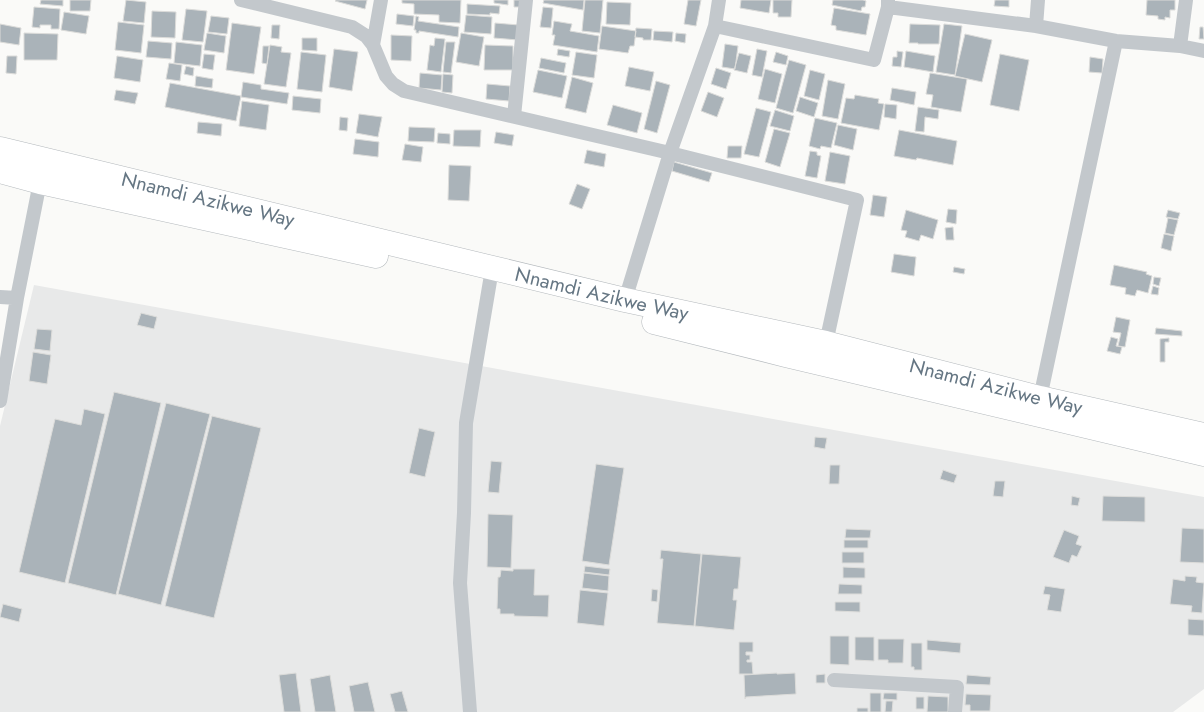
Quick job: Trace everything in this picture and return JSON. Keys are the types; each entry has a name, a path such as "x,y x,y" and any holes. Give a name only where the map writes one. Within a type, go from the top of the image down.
{"highway":[{"name":"Nnamdi Azikwe Way","path":"0,149 625,300 826,344 1040,398 1204,435"},
{"name":"Nnamdi Azikwe Way","path":"0,171 40,182 490,281 786,355 1204,454"}],"street":[{"path":"241,0 352,27 366,36 374,45 386,76 393,84 404,91 670,153 857,200 826,344"},
{"path":"374,45 381,0"},
{"path":"514,116 526,0"},
{"path":"625,300 670,153 715,26 719,0"},
{"path":"1036,26 1038,0"},
{"path":"1180,46 1186,0"},
{"path":"715,26 874,60 888,4 1036,26 1116,41 1180,46 1204,51"},
{"path":"1040,398 1116,41"},
{"path":"0,401 16,298 40,182"},
{"path":"470,712 460,583 466,423 490,281"},
{"path":"0,297 16,298"},
{"path":"834,680 957,687 955,712"}],"shaded area":[{"path":"34,285 1204,497 1204,689 1173,712 0,712 0,426"}],"building":[{"path":"41,0 63,0 63,6 40,4"},
{"path":"70,0 91,0 90,11 70,11"},
{"path":"126,0 146,2 144,23 123,21"},
{"path":"336,0 367,0 365,9"},
{"path":"402,0 461,0 460,23 439,22 439,15 414,14 414,4 402,3"},
{"path":"494,0 508,0 508,5 494,3"},
{"path":"514,0 523,0 523,7 514,7"},
{"path":"544,0 584,0 583,10 543,3"},
{"path":"585,0 603,0 600,33 582,31"},
{"path":"688,0 701,0 696,26 684,24"},
{"path":"741,0 771,0 769,13 740,8"},
{"path":"773,0 792,0 791,17 778,17 778,13 773,13"},
{"path":"833,0 866,1 865,7 862,7 861,11 832,5"},
{"path":"995,0 1009,0 1009,7 994,6"},
{"path":"1147,0 1175,0 1175,10 1170,10 1170,18 1165,17 1165,20 1158,19 1158,16 1146,15"},
{"path":"607,2 631,3 630,25 606,24"},
{"path":"467,4 500,6 499,14 467,14"},
{"path":"34,7 60,9 59,29 51,29 51,25 40,25 40,28 32,27"},
{"path":"543,7 553,8 551,28 540,27"},
{"path":"834,8 870,14 866,35 836,30 836,26 831,25"},
{"path":"186,9 207,11 203,42 182,40"},
{"path":"152,11 176,12 175,38 151,37"},
{"path":"64,12 89,16 86,34 61,30"},
{"path":"397,14 414,16 413,26 396,24"},
{"path":"466,15 492,17 491,34 464,32"},
{"path":"211,16 229,18 227,34 208,32"},
{"path":"416,16 419,17 418,21 459,27 458,37 419,31 419,33 416,33 416,30 414,30"},
{"path":"554,21 572,24 570,31 599,36 597,52 553,45 555,35 552,35"},
{"path":"118,22 144,25 141,53 115,50"},
{"path":"232,23 261,27 254,74 226,70"},
{"path":"495,23 519,25 518,40 494,38"},
{"path":"0,24 21,28 19,45 0,42"},
{"path":"910,24 940,25 939,44 909,43"},
{"path":"944,24 962,26 955,75 936,72"},
{"path":"272,25 280,25 279,39 271,38"},
{"path":"602,26 636,31 634,46 630,46 628,53 599,49"},
{"path":"1200,27 1203,27 1204,39 1199,39"},
{"path":"636,28 652,29 651,40 635,37"},
{"path":"654,31 673,32 672,42 653,40"},
{"path":"24,33 58,34 57,60 24,60"},
{"path":"207,33 226,36 224,53 204,50"},
{"path":"461,33 484,37 479,66 456,62"},
{"path":"676,33 686,34 685,43 675,41"},
{"path":"965,34 992,40 982,82 955,76"},
{"path":"391,35 412,36 411,61 391,60"},
{"path":"302,38 317,38 317,51 302,50"},
{"path":"435,38 445,39 441,72 427,70 430,45 434,46"},
{"path":"148,41 172,43 171,59 146,57"},
{"path":"176,42 202,45 200,66 174,63"},
{"path":"446,42 455,42 451,73 443,72"},
{"path":"725,44 738,46 735,69 722,67"},
{"path":"270,45 282,47 281,52 291,53 286,87 264,84"},
{"path":"485,45 513,46 513,70 484,70"},
{"path":"263,46 269,46 267,64 262,63"},
{"path":"334,49 358,52 352,91 329,87"},
{"path":"558,49 570,51 569,57 557,55"},
{"path":"757,49 767,51 762,77 752,75"},
{"path":"897,51 903,52 901,67 892,66 893,57 897,57"},
{"path":"906,51 935,56 933,72 904,67"},
{"path":"301,52 326,55 322,92 297,89"},
{"path":"576,52 597,55 594,78 572,75"},
{"path":"776,52 788,56 786,65 773,62"},
{"path":"739,53 751,56 747,73 734,70"},
{"path":"204,54 215,55 213,70 202,68"},
{"path":"1000,54 1029,60 1019,111 990,105"},
{"path":"7,56 17,56 16,74 6,73"},
{"path":"117,56 143,60 140,82 114,78"},
{"path":"1090,57 1103,59 1102,73 1089,72"},
{"path":"541,58 566,63 564,73 539,68"},
{"path":"789,60 806,65 793,113 776,108"},
{"path":"169,63 182,65 180,81 166,79"},
{"path":"186,66 194,68 193,76 184,74"},
{"path":"629,67 654,72 650,91 625,86"},
{"path":"716,68 731,73 726,89 711,84"},
{"path":"765,69 782,74 775,103 758,99"},
{"path":"538,70 567,76 562,98 533,92"},
{"path":"810,70 825,74 819,100 804,96"},
{"path":"420,73 442,75 441,90 419,88"},
{"path":"930,73 967,79 961,112 931,107 933,95 926,94"},
{"path":"443,74 453,75 452,93 442,92"},
{"path":"196,76 213,79 212,88 195,86"},
{"path":"572,77 593,83 586,113 565,108"},
{"path":"828,80 845,84 838,119 822,116"},
{"path":"656,81 670,85 657,133 644,129"},
{"path":"243,82 261,85 261,89 289,93 287,104 241,97"},
{"path":"170,83 241,96 236,121 165,107"},
{"path":"487,84 510,86 509,101 486,99"},
{"path":"892,88 916,92 914,105 890,100"},
{"path":"116,90 138,93 135,104 114,100"},
{"path":"708,92 724,98 717,117 701,111"},
{"path":"855,95 879,99 878,103 884,104 879,130 841,123 846,98 854,99"},
{"path":"293,96 321,99 320,113 292,110"},
{"path":"800,97 818,103 814,117 796,111"},
{"path":"242,101 269,105 266,130 239,126"},
{"path":"885,104 897,105 896,119 884,117"},
{"path":"613,105 642,113 637,133 607,125"},
{"path":"918,107 939,110 938,119 925,117 924,132 915,131"},
{"path":"756,108 771,112 759,157 744,154"},
{"path":"775,110 794,116 790,131 770,126"},
{"path":"359,114 382,117 378,137 356,133"},
{"path":"340,117 348,118 347,131 339,130"},
{"path":"815,118 837,123 831,148 821,146 820,149 809,146"},
{"path":"198,122 222,124 221,136 197,133"},
{"path":"838,125 857,129 853,150 834,145"},
{"path":"409,127 435,128 434,142 408,141"},
{"path":"774,129 790,133 780,167 765,162"},
{"path":"454,130 481,130 480,147 453,146"},
{"path":"899,130 957,141 953,165 894,156"},
{"path":"496,132 514,135 512,146 494,143"},
{"path":"438,133 450,134 450,144 437,143"},
{"path":"355,139 379,142 378,157 353,154"},
{"path":"405,144 423,147 421,162 402,160"},
{"path":"728,146 742,146 741,158 727,158"},
{"path":"587,150 606,154 604,167 584,163"},
{"path":"810,151 817,152 817,155 821,156 817,178 805,176"},
{"path":"830,152 850,156 845,184 825,181"},
{"path":"674,162 712,173 709,182 672,171"},
{"path":"449,165 471,166 469,201 448,200"},
{"path":"577,184 590,189 582,209 569,204"},
{"path":"873,195 887,197 884,217 870,215"},
{"path":"948,209 957,210 956,224 946,222"},
{"path":"906,210 938,220 933,239 921,235 919,241 905,237 907,231 901,230"},
{"path":"1168,210 1180,213 1178,219 1166,217"},
{"path":"1168,218 1178,220 1174,235 1165,233"},
{"path":"953,227 954,240 946,240 945,228"},
{"path":"1164,234 1174,236 1171,251 1161,248"},
{"path":"894,254 916,257 914,276 891,272"},
{"path":"1114,265 1147,272 1146,274 1152,276 1148,293 1137,290 1135,296 1125,294 1126,288 1110,285"},
{"path":"954,267 965,269 964,274 953,272"},
{"path":"1154,277 1161,278 1159,286 1153,284"},
{"path":"1153,286 1159,288 1158,295 1151,294"},
{"path":"141,313 157,317 154,329 137,325"},
{"path":"1116,317 1130,320 1125,347 1118,346 1121,333 1113,332"},
{"path":"1156,328 1182,331 1182,336 1155,334"},
{"path":"37,329 52,330 50,351 34,349"},
{"path":"1111,337 1118,339 1116,346 1122,347 1120,354 1107,351"},
{"path":"1169,338 1169,342 1165,342 1165,362 1160,362 1160,339"},
{"path":"33,352 51,355 47,384 29,381"},
{"path":"114,392 161,403 116,595 68,583"},
{"path":"166,403 210,414 161,605 118,594"},
{"path":"84,409 105,414 65,583 19,572 55,419 81,425"},
{"path":"212,416 261,428 214,618 165,606"},
{"path":"419,428 435,432 425,477 409,473"},
{"path":"815,437 827,438 825,449 814,447"},
{"path":"491,461 502,462 499,493 488,492"},
{"path":"596,464 624,468 609,565 582,561"},
{"path":"830,465 840,465 839,484 829,484"},
{"path":"943,470 957,475 954,483 940,479"},
{"path":"995,481 1005,481 1003,497 993,496"},
{"path":"1072,496 1080,498 1078,506 1071,505"},
{"path":"1103,496 1145,497 1145,522 1102,521"},
{"path":"488,514 513,515 511,568 487,567"},
{"path":"1182,528 1204,529 1204,563 1180,562"},
{"path":"846,529 871,530 870,538 845,538"},
{"path":"1064,530 1079,536 1076,544 1082,546 1077,557 1072,555 1069,563 1053,557"},
{"path":"844,540 868,540 868,548 844,548"},
{"path":"661,550 701,554 694,626 657,623 663,559 660,559"},
{"path":"842,552 864,552 864,563 842,563"},
{"path":"702,554 741,557 738,589 734,589 733,600 737,600 734,630 695,626"},
{"path":"585,566 610,569 609,575 584,572"},
{"path":"843,567 865,568 865,578 843,578"},
{"path":"513,569 535,569 534,595 549,595 548,617 500,614 500,609 497,609 498,577 500,577 501,570 513,571"},
{"path":"584,573 609,576 608,591 582,588"},
{"path":"1185,576 1197,577 1196,582 1204,583 1202,613 1191,612 1192,606 1170,604 1173,579 1185,581"},
{"path":"839,584 862,585 862,594 838,594"},
{"path":"1045,586 1065,589 1061,612 1047,610 1050,595 1043,594"},
{"path":"652,589 658,590 657,602 651,601"},
{"path":"580,590 608,593 604,626 577,623"},
{"path":"835,602 860,602 860,612 835,611"},
{"path":"3,604 22,609 19,622 0,617"},
{"path":"1188,619 1204,620 1204,636 1188,635"},
{"path":"830,636 849,636 849,665 830,664"},
{"path":"855,637 874,637 874,661 855,660"},
{"path":"878,639 904,639 903,663 888,663 888,660 878,660"},
{"path":"927,640 961,643 960,653 927,650"},
{"path":"739,642 753,642 753,652 746,652 746,655 750,655 750,660 747,660 747,662 752,662 753,674 739,674"},
{"path":"911,643 922,643 922,670 914,670 914,667 911,667"},
{"path":"296,673 301,712 284,712 279,675"},
{"path":"795,673 796,694 746,697 745,699 744,675"},
{"path":"825,674 825,683 816,683 816,675"},
{"path":"330,675 336,712 315,712 310,679"},
{"path":"967,675 991,677 990,685 966,684"},
{"path":"368,682 375,712 354,712 349,686"},
{"path":"402,691 408,712 395,712 390,694"},
{"path":"870,693 881,693 881,712 870,712"},
{"path":"884,693 897,693 897,700 883,699"},
{"path":"966,694 991,695 990,711 970,711 970,705 965,705"},
{"path":"928,696 948,697 948,712 927,712"},
{"path":"916,697 924,697 924,709 916,709"},
{"path":"886,701 893,701 892,712 885,712"},
{"path":"857,708 868,708 868,712 857,712"}]}
